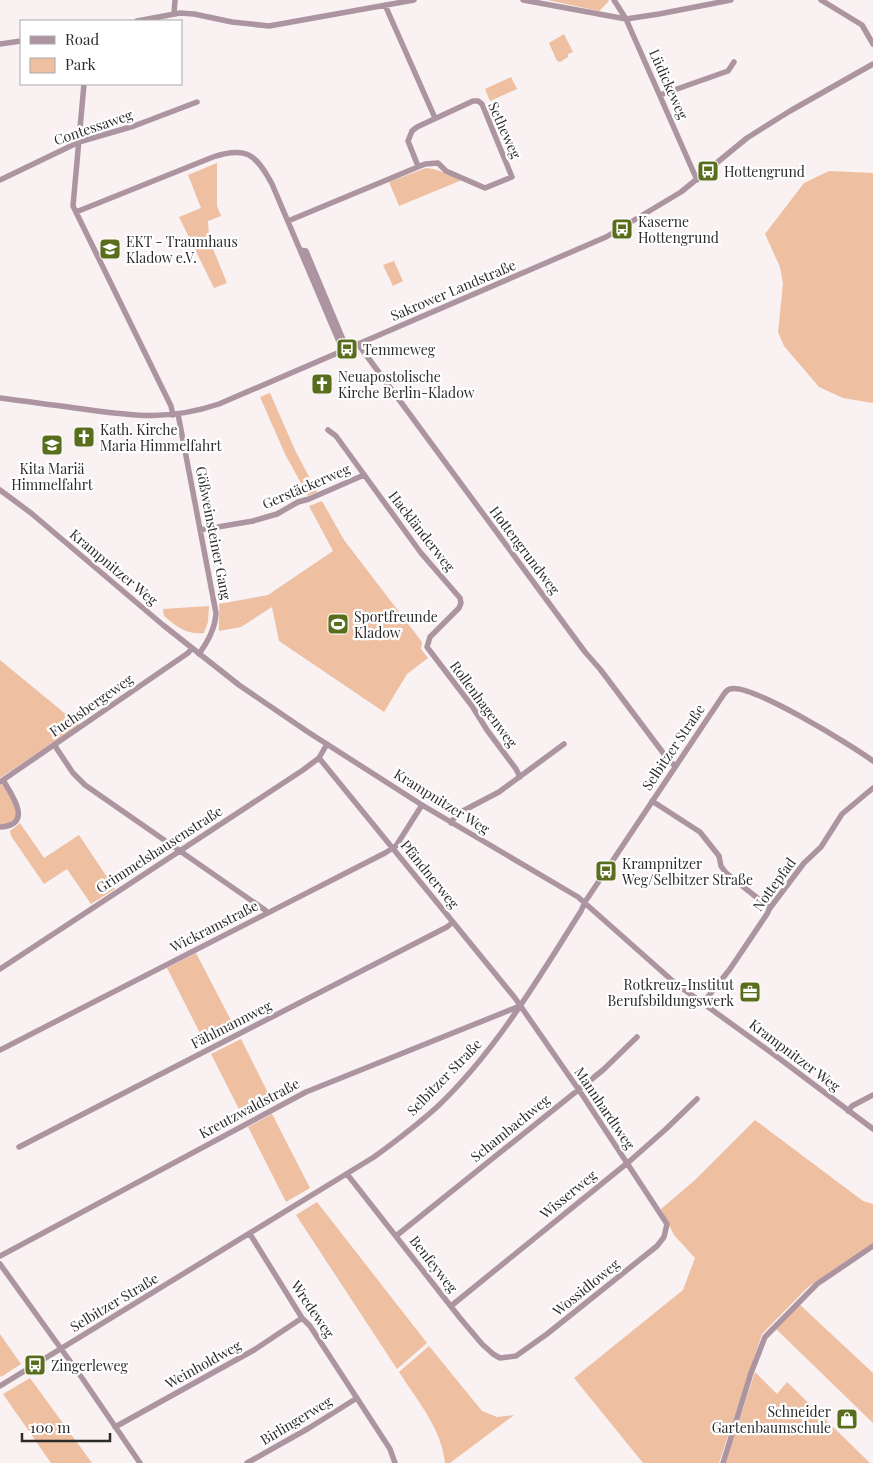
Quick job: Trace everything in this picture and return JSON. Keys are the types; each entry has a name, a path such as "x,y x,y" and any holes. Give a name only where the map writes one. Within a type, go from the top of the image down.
{"street":[{"path":"174,13 175,0"},
{"path":"142,20 174,13 194,14 232,22 269,26 414,0"},
{"path":"523,0 626,19 731,0"},
{"name":"Lüdickeweg","path":"614,0 626,19 697,180"},
{"path":"822,0 862,25 873,44"},
{"path":"385,5 436,118"},
{"path":"0,44 20,41"},
{"path":"660,95 728,71 734,62"},
{"name":"Sakrower Landstraße","path":"0,398 132,415 175,414 219,404 606,238 681,192 747,138 790,111 873,64"},
{"name":"Gößweinsteiner Gang","path":"84,85 73,206 175,414 205,549 216,614 214,627 199,654"},
{"name":"Setheweg","path":"288,221 418,166 438,163 446,171 485,188 512,177 482,104 478,101 473,101 417,127 410,135 408,141 418,166"},
{"name":"Contessaweg","path":"0,180 79,142 134,126 197,102"},
{"path":"76,212 213,157 237,151 250,155 261,166 272,184 345,350"},
{"name":"Hottengrundweg","path":"358,344 585,652 670,762 676,766"},
{"name":"Hackländerweg","path":"328,430 336,436 421,553 462,601 459,608 430,637 428,647"},
{"name":"Gerstäckerweg","path":"200,530 271,516 298,502 364,475"},
{"name":"Krampnitzer Weg","path":"0,490 31,513 199,654 251,693 450,823 585,902 650,962 873,1129"},
{"name":"Rollenhagenweg","path":"428,647 520,777"},
{"name":"Fuchsbergeweg","path":"0,827 12,824 16,820 19,810 1,781 55,746 188,653 192,648"},
{"name":"Selbitzer Straße","path":"0,1386 347,1174 385,1149 437,1107 488,1051 520,1006 582,911 585,902 652,801 722,697 731,689 746,692 799,716 834,735 873,761"},
{"name":"Grimmelshausenstraße","path":"0,969 319,758 327,744"},
{"path":"450,823 457,814 499,792 564,744"},
{"path":"55,746 73,773 86,785 267,913"},
{"name":"Pfändnerweg","path":"319,758 520,1006"},
{"name":"Nottepfad","path":"703,1003 735,962 770,908 804,863 821,847 842,814 873,788"},
{"path":"652,801 700,832 719,856 721,866 726,873 770,908"},
{"name":"Wickramstraße","path":"0,1050 392,848 422,805"},
{"name":"Fählmannweg","path":"19,1147 447,927 453,922"},
{"name":"Mannhardtweg","path":"520,1006 668,1224"},
{"name":"Kreutzwaldstraße","path":"0,1256 306,1092 520,1006"},
{"name":"Schambachweg","path":"396,1236 603,1070 637,1037"},
{"path":"848,1111 852,1106 873,1094"},
{"name":"Wisserweg","path":"451,1306 666,1130 697,1099"},
{"name":"Benfeyweg","path":"347,1174 487,1349 500,1358 509,1358"},
{"name":"Wossidloweg","path":"509,1358 516,1356 547,1334 656,1246 664,1237 668,1224"},
{"name":"Wredeweg","path":"250,1234 302,1318 310,1326 390,1449 395,1463"},
{"path":"722,1463 751,1373 765,1337 817,1284 873,1246"},
{"path":"0,1264 80,1374 140,1463"},
{"name":"Weinholdweg","path":"115,1427 254,1350 302,1318"},
{"name":"Birlingerweg","path":"247,1463 357,1398"}],"green space":[{"path":"547,0 608,0 609,1 599,11"},
{"path":"564,34 573,52 560,62 557,61 549,43"},
{"path":"511,77 517,89 490,101 485,89"},
{"path":"217,163 217,206 221,216 208,221 209,239 227,283 214,288 179,217 201,208 188,175"},
{"path":"426,168 440,171 462,180 399,206 389,182"},
{"path":"829,171 873,173 873,403 843,398 819,387 784,346 778,332 783,284 780,267 765,234 804,183"},
{"path":"394,261 403,281 393,286 383,265"},
{"path":"270,393 295,450 317,492 308,496 285,454 260,397"},
{"name":"Sportfreunde Kladow","path":"322,501 344,540 422,642 421,649 428,658 407,674 384,712 279,641 272,607 241,627 219,631 219,604 268,595 333,551 309,506"},
{"path":"209,606 208,622 204,633 192,633 177,626 164,616 163,609"},
{"path":"0,660 79,725 0,778"},
{"path":"3,784 17,806 16,818 7,824 0,824 0,786"},
{"path":"20,823 44,858 79,835 115,889 91,904 67,869 44,884 11,836 10,831"},
{"path":"196,953 236,1030 206,1045 167,968"},
{"path":"241,1039 273,1103 244,1119 211,1054"},
{"path":"272,1114 310,1188 286,1202 248,1127"},
{"path":"755,1120 863,1201 873,1204 873,1243 808,1287 762,1334 719,1463 643,1463 574,1378 683,1290 695,1258 674,1235 661,1209 695,1180"},
{"path":"317,1202 427,1343 397,1369 296,1215"},
{"path":"798,1303 873,1373 873,1423 775,1328"},
{"path":"0,1334 21,1364 1,1377 0,1375"},
{"path":"429,1346 482,1411 497,1417 514,1415 450,1463 445,1463 443,1450 434,1427 399,1372"},
{"path":"755,1372 777,1394 787,1382 870,1463 725,1463"},
{"path":"30,1378 92,1463 51,1463 3,1394"}],"place":[{"name":"Hottengrund","path":"708,171"},
{"name":"Kaserne Hottengrund","path":"622,229"},
{"name":"EKT - Traumhaus Kladow e.V.","path":"110,249"},
{"name":"Temmeweg","path":"347,349"},
{"name":"Neuapostolische Kirche Berlin-Kladow","path":"322,384"},
{"name":"Kath. Kirche Maria Himmelfahrt","path":"84,437"},
{"name":"Kita Mariä Himmelfahrt","path":"52,445"},
{"name":"Sportfreunde Kladow","path":"338,624"},
{"name":"Krampnitzer Weg/Selbitzer Straße","path":"606,871"},
{"name":"Rotkreuz-Institut Berufsbildungswerk","path":"750,992"},
{"name":"Zingerleweg","path":"35,1365"},
{"name":"Schneider Gartenbaumschule","path":"847,1419"}]}
